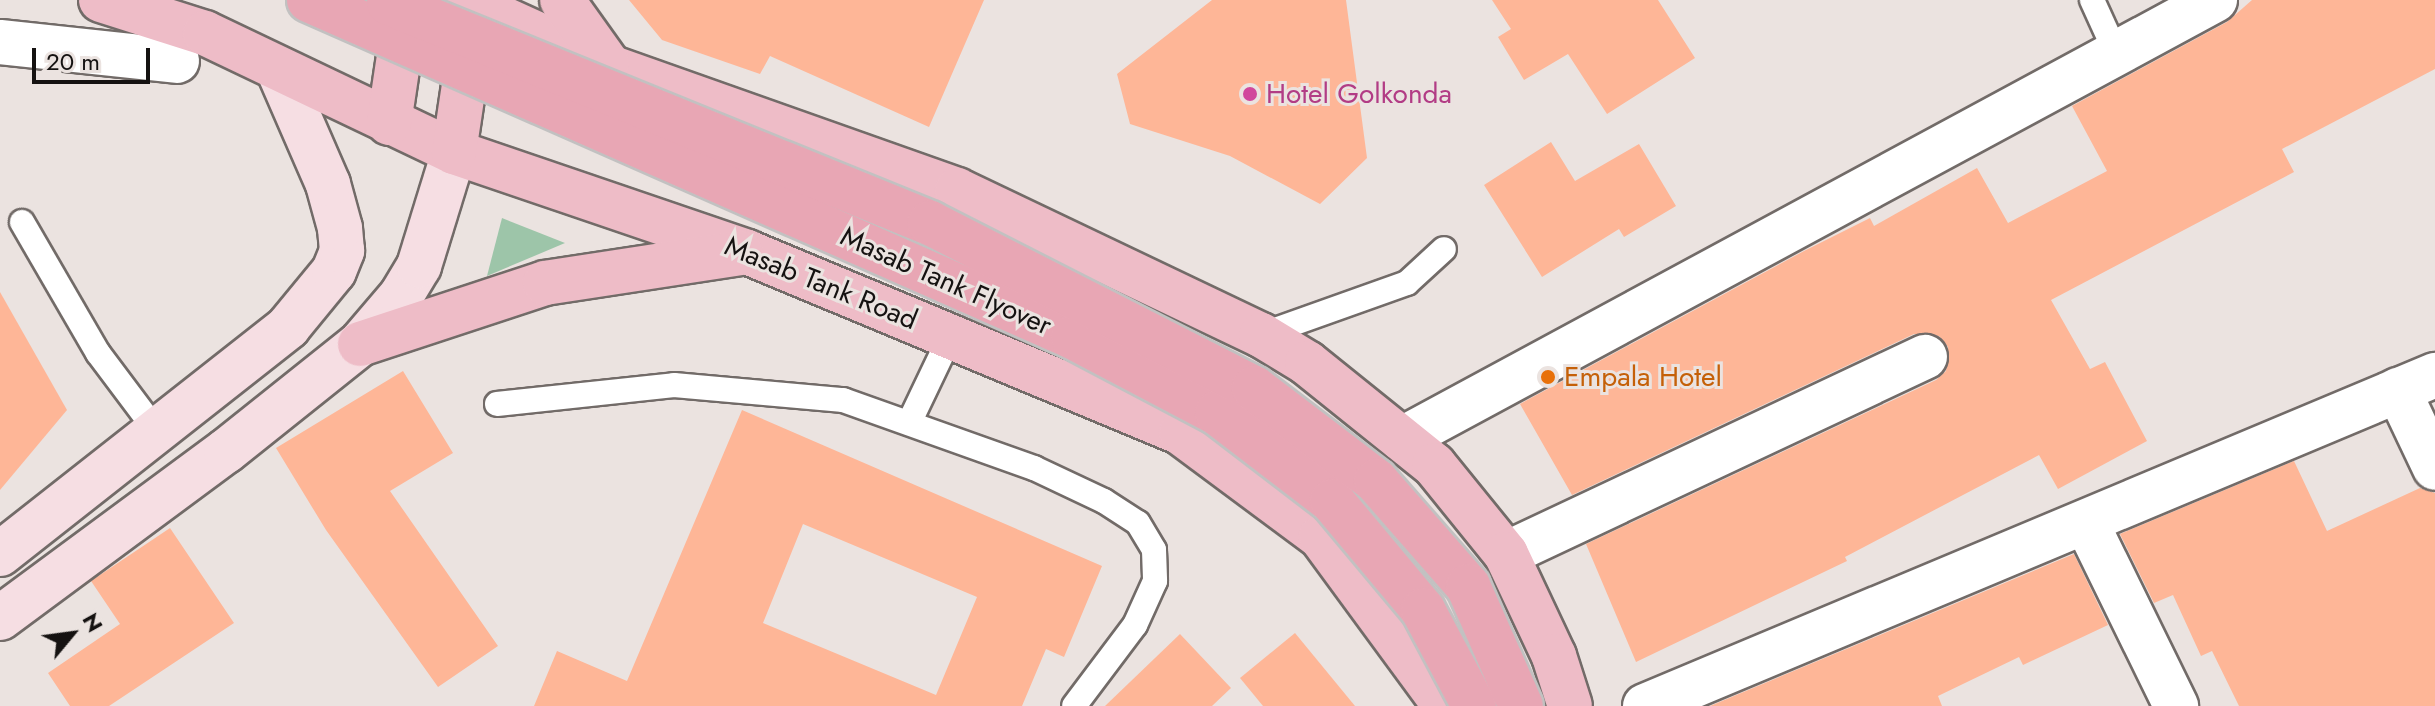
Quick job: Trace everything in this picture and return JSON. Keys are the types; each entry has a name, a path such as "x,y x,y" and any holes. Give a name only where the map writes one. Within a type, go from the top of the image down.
{"highway":[{"name":"Masab Tank Flyover","path":"309,0 1073,337 1217,413 1332,501 1423,610 1474,706"},
{"name":"Masab Tank Flyover","path":"383,0 930,223 1254,388 1376,481 1468,586 1521,706"}],"main road":[{"name":"Masab Tank Road","path":"101,0 205,33 454,152 747,252 1181,433 1321,537 1445,706"},
{"path":"389,123 408,0"},
{"path":"562,0 610,67"},
{"path":"0,618 226,451 360,344 401,296 419,266 454,152 472,2 610,67 957,190 1261,335 1307,363 1434,465 1506,554 1554,656 1570,706"},
{"path":"0,554 158,433 288,327 334,271 342,251 328,184 278,69"},
{"path":"813,279 853,153"},
{"path":"904,315 957,190"},
{"path":"360,344 545,283 747,252"}],"street":[{"path":"1402,439 2215,0"},
{"path":"0,42 177,61"},
{"path":"1506,554 1925,357"},
{"path":"1645,706 2416,383 2435,468"},
{"path":"2086,522 2176,706"}],"lane":[{"path":"2092,0 2117,55"},
{"path":"22,222 98,353 158,433"},
{"path":"1261,335 1407,283 1444,249"},
{"path":"909,423 951,335"},
{"path":"497,404 674,385 843,400 1034,468 1104,501 1138,523 1148,541 1155,581 1135,625 1074,706"}],"green space":[{"path":"502,218 565,243 487,276"}],"building":[{"path":"629,0 984,0 929,127 770,56 760,74 662,40"},
{"path":"1212,0 1346,0 1367,158 1320,204 1230,156 1130,124 1117,74"},
{"path":"1492,0 1658,0 1695,58 1607,114 1568,54 1524,80 1498,37 1511,29"},
{"path":"2252,0 2435,0 2435,69 2282,149 2294,172 2051,300 2090,369 2105,362 2147,441 2058,489 2039,455 1845,557 1847,561 1636,662 1586,544 1936,380 1946,371 1948,347 1939,336 1914,334 1572,495 1520,404 1804,251 1870,218 1874,226 1977,168 2008,223 2107,171 2072,106 2227,22"},
{"path":"1551,142 1575,181 1639,144 1676,206 1624,237 1619,229 1542,277 1484,185"},
{"path":"0,292 67,410 0,490"},
{"path":"403,371 453,453 390,491 498,646 438,687 326,530 276,448"},
{"path":"742,410 1102,566 1064,657 1046,649 1022,706 534,706 557,651 627,681","holes":["803,524 977,597 936,695 763,623"]},
{"path":"2294,461 2327,531 2420,488 2435,493 2435,706 2239,706 2212,651 2201,656 2173,595 2154,603 2120,534"},
{"path":"170,528 234,623 109,706 70,706 48,673 120,624 91,581"},
{"path":"2074,554 2108,625 2023,665 2019,657 1938,696 1942,706 1710,706"},
{"path":"1295,633 1355,706 1263,706 1240,678"},
{"path":"1180,634 1231,688 1212,706 1105,706"}],"place":[{"name":"Hotel Golkonda","path":"1250,94"},
{"name":"Empala Hotel","path":"1548,377"}]}
